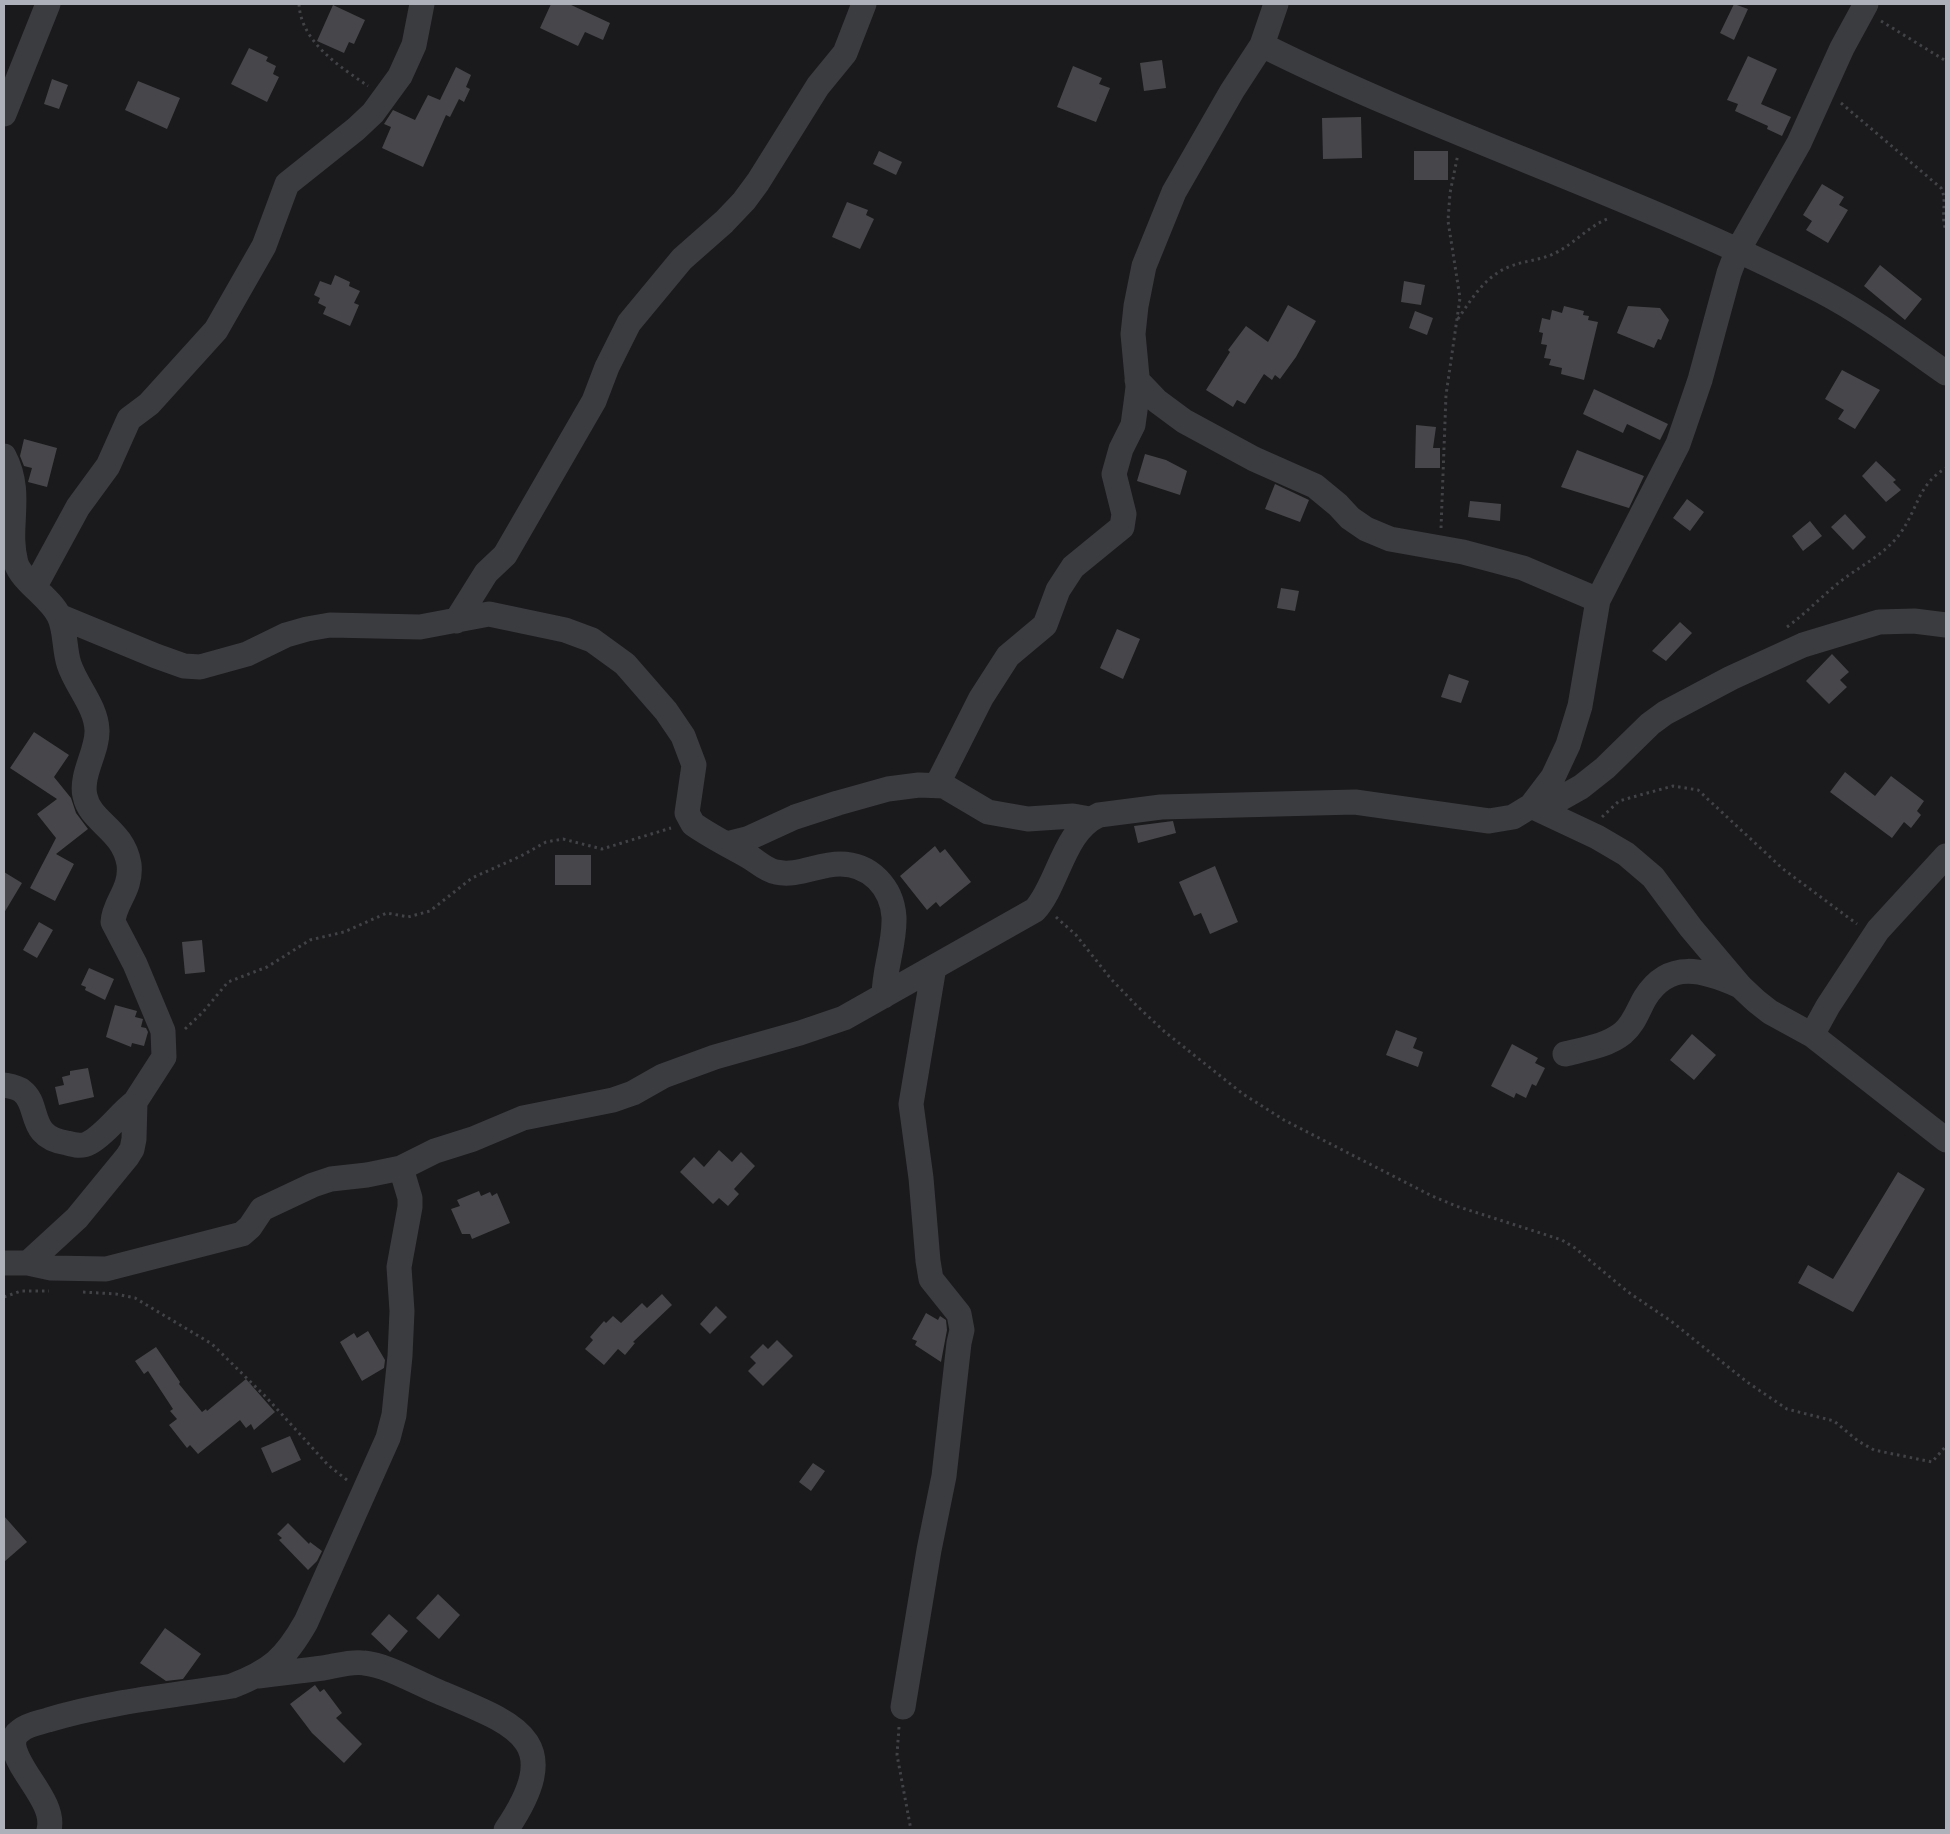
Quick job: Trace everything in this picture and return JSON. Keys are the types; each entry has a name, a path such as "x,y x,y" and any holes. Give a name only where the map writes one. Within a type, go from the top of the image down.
{"street":[{"path":"4,114 48,4"},
{"path":"35,586 78,507 108,466 129,419 149,404 216,330 235,300 273,226 287,184 356,129 384,98 409,57 422,4"},
{"path":"456,621 486,573 505,555 594,401 608,367 630,323 682,259 724,222 753,189 822,79 845,53 864,4"},
{"path":"937,785 981,698 1008,656 1045,625 1058,590 1074,567 1122,527 1124,514 1114,474 1121,449 1133,425 1137,380 1133,334 1136,306 1144,266 1174,192 1232,91 1262,45 1276,4"},
{"path":"1535,808 1553,777 1576,724 1598,600 1678,444 1689,416 1737,252 1799,143 1865,6"},
{"path":"1262,45 1359,91 1639,207 1822,292 1946,372"},
{"path":"1137,380 1157,401 1184,421 1254,459 1315,486 1359,525 1390,539 1441,548 1523,568 1598,600"},
{"path":"4,456 14,485 14,553 10,567 35,586 59,616 69,664 96,720 97,732 84,794 91,811 119,839 129,864 128,885 113,922 139,972 163,1031 165,1049 160,1064 135,1102 95,1139 82,1146 61,1142 45,1134 39,1128 22,1090 4,1085"},
{"path":"59,616 156,656 184,666 200,667 247,654 277,639 306,629 330,625 420,627 489,614 565,630 599,645 625,664 666,711 690,750 694,765 687,813 693,824 776,872 808,870 841,864 861,869 880,880 886,888 894,917 884,996"},
{"path":"727,844 747,839 795,817 868,794 902,787 937,785 952,791 988,812 1028,819 1073,816 1090,819 1118,811 1161,807 1354,802 1489,821 1513,817 1581,786 1605,768 1650,724 1665,713 1731,678 1803,645 1879,622 1914,622 1946,625"},
{"path":"1535,808 1626,854 1653,876 1691,928 1740,986 1770,1012 1812,1035 1946,1140"},
{"path":"4,1263 28,1263 52,1268 106,1269 132,1264 205,1242 242,1234 250,1227 262,1209 313,1185 331,1179 367,1175 401,1168 435,1151 473,1139 522,1118 613,1100 633,1093 664,1076 715,1056 800,1033 844,1018 1026,916 1040,904 1072,842 1090,819"},
{"path":"1812,1035 1828,1006 1873,937 1946,856"},
{"path":"903,1707 929,1550 944,1476 962,1330 959,1314 932,1279 911,1104 934,966"},
{"path":"1566,1054 1614,1040 1631,1025 1653,987 1669,974 1705,973 1740,986"},
{"path":"28,1263 77,1218 127,1157 132,1149 134,1139 135,1102"},
{"path":"258,1676 274,1664 285,1652 306,1622 388,1438 394,1415 402,1311 399,1266 410,1207 410,1198 401,1168"},
{"path":"49,1830 49,1818 40,1794 14,1749 13,1740 18,1732 15,1725 232,1686 258,1676 367,1663 489,1713 526,1738 532,1753 530,1784 521,1807 506,1830"}],"path":[{"path":"299,4 305,30 314,43 384,98"},
{"path":"1865,6 1946,61"},
{"path":"1824,88 1941,188 1944,199 1942,215 1946,230"},
{"path":"1441,548 1442,461 1446,395 1460,298 1448,221 1450,193 1462,134"},
{"path":"1457,321 1482,286 1495,274 1512,265 1558,252 1598,222 1639,207"},
{"path":"1782,631 1807,613 1836,585 1890,544 1908,521 1930,479 1946,468"},
{"path":"1568,824 1595,822 1618,801 1673,786 1698,790 1782,869 1873,937"},
{"path":"165,1049 204,1012 228,982 267,967 310,940 344,932 387,913 408,917 424,913 472,878 554,840 583,842 602,849 661,829 693,824"},
{"path":"1040,904 1076,935 1111,979 1165,1032 1243,1094 1284,1120 1456,1206 1562,1240 1575,1248 1628,1292 1671,1321 1747,1382 1787,1409 1828,1418 1858,1441 1888,1454 1932,1462 1946,1446"},
{"path":"4,1297 20,1291 58,1292"},
{"path":"76,1292 116,1294 135,1298 212,1344 267,1398 328,1465 363,1493"},
{"path":"903,1707 897,1755 911,1830"}],"building":[{"path":"551,4 569,4 610,23 603,40 585,32 578,46 540,28"},
{"path":"1734,4 1748,9 1734,40 1720,33"},
{"path":"333,5 365,20 354,44 349,42 344,53 317,41"},
{"path":"249,48 268,57 266,61 276,66 273,74 279,77 267,102 231,84"},
{"path":"1748,56 1777,69 1761,104 1791,117 1782,136 1767,129 1768,126 1735,111 1738,104 1727,100"},
{"path":"1162,60 1166,88 1144,91 1140,63"},
{"path":"1073,66 1102,78 1099,84 1110,88 1096,122 1057,107"},
{"path":"456,67 471,75 466,87 470,89 464,102 459,99 450,117 446,115 423,167 382,148 391,127 384,124 393,110 415,120 428,95 440,100"},
{"path":"52,79 68,85 59,109 44,104"},
{"path":"138,81 180,98 167,129 125,110"},
{"path":"1361,117 1362,158 1323,159 1322,118"},
{"path":"879,151 902,162 896,175 873,164"},
{"path":"1414,151 1448,151 1448,180 1414,180"},
{"path":"1822,184 1844,197 1839,205 1848,210 1828,243 1806,230 1812,221 1803,215"},
{"path":"847,202 868,210 866,215 874,219 860,249 832,237"},
{"path":"1880,265 1922,299 1905,320 1864,286"},
{"path":"335,275 350,282 349,286 360,291 354,303 359,305 350,326 323,314 326,307 318,303 320,298 314,295 320,281 331,285"},
{"path":"1404,281 1425,285 1421,305 1401,302"},
{"path":"1288,305 1316,321 1296,357 1280,379 1275,375 1272,380 1264,374 1245,404 1237,400 1233,407 1206,390 1230,352 1228,350 1246,326 1268,342"},
{"path":"1564,306 1584,311 1583,315 1589,316 1588,320 1598,322 1584,380 1561,374 1562,368 1549,365 1551,359 1544,358 1547,345 1541,344 1543,333 1539,332 1542,318 1550,320 1552,310 1562,313"},
{"path":"1628,306 1660,308 1669,320 1661,340 1658,339 1654,348 1617,333"},
{"path":"1415,311 1433,318 1427,335 1409,328"},
{"path":"1842,370 1880,390 1855,429 1838,419 1844,410 1825,399"},
{"path":"1594,389 1668,424 1660,440 1627,424 1623,433 1583,414"},
{"path":"1416,425 1436,427 1433,448 1440,448 1440,468 1415,468"},
{"path":"24,439 57,448 47,487 28,482 32,468 24,466 20,456"},
{"path":"1577,450 1644,476 1629,508 1561,487"},
{"path":"1145,454 1166,460 1187,471 1180,495 1137,481"},
{"path":"1876,461 1896,480 1893,482 1901,490 1886,502 1862,476"},
{"path":"1275,484 1309,500 1300,522 1265,509"},
{"path":"1687,499 1704,512 1690,531 1673,518"},
{"path":"1470,501 1501,504 1500,521 1468,517"},
{"path":"1845,514 1866,537 1853,550 1831,527"},
{"path":"1810,521 1822,536 1803,551 1792,536"},
{"path":"1281,588 1299,591 1295,611 1277,608"},
{"path":"1680,622 1692,633 1666,661 1652,651"},
{"path":"1117,629 1140,639 1123,679 1100,668"},
{"path":"1832,654 1849,672 1840,680 1847,687 1829,704 1806,681"},
{"path":"1449,674 1469,681 1461,703 1441,697"},
{"path":"34,732 69,755 54,777 71,798 76,813 88,829 56,854 74,864 55,901 30,888 56,838 37,814 57,799 10,768"},
{"path":"1845,772 1875,796 1891,776 1924,801 1917,811 1921,815 1911,828 1904,822 1892,838 1830,792"},
{"path":"1173,821 1176,833 1138,843 1134,826"},
{"path":"935,846 940,853 945,849 971,882 940,907 936,902 927,910 900,876"},
{"path":"555,855 591,855 591,885 555,885"},
{"path":"1215,866 1238,922 1210,934 1201,913 1194,916 1179,882"},
{"path":"4,872 22,883 4,913"},
{"path":"39,922 53,930 37,958 23,950"},
{"path":"202,940 205,972 185,974 182,942"},
{"path":"89,968 114,979 105,1000 85,990 86,987 81,985"},
{"path":"115,1005 137,1011 135,1017 143,1019 141,1027 146,1028 148,1032 144,1046 132,1043 131,1047 106,1037"},
{"path":"1396,1030 1417,1038 1413,1048 1423,1052 1418,1067 1386,1055"},
{"path":"1692,1034 1716,1055 1694,1080 1670,1060"},
{"path":"1512,1044 1538,1058 1535,1063 1545,1068 1536,1086 1532,1084 1526,1098 1516,1093 1514,1098 1491,1086"},
{"path":"88,1068 94,1097 59,1105 55,1087 64,1085 62,1077 70,1075 70,1071"},
{"path":"719,1150 732,1162 741,1152 755,1166 734,1189 739,1194 728,1206 719,1198 713,1204 680,1172 694,1157 704,1167"},
{"path":"1898,1172 1925,1189 1853,1312 1798,1283 1808,1265 1833,1279"},
{"path":"479,1191 481,1196 490,1192 492,1196 497,1193 510,1223 472,1239 470,1234 462,1234 451,1209 460,1206 457,1200"},
{"path":"662,1294 672,1305 633,1342 635,1343 625,1355 618,1349 604,1365 585,1349 593,1340 590,1337 604,1321 606,1323 613,1316 621,1323 642,1303 647,1308"},
{"path":"716,1306 727,1317 710,1334 700,1324"},
{"path":"926,1313 938,1320 940,1316 946,1320 947,1330 941,1362 915,1345 917,1341 912,1339"},
{"path":"368,1331 385,1360 384,1368 362,1381 340,1342 354,1333 357,1338"},
{"path":"777,1340 793,1356 763,1386 748,1371 756,1363 750,1357 763,1344 768,1349"},
{"path":"156,1347 180,1382 179,1384 202,1412 206,1409 207,1411 246,1379 275,1412 254,1430 251,1424 246,1428 240,1420 198,1454 190,1445 187,1448 169,1425 177,1419 170,1411 173,1409 148,1371 144,1374 135,1361"},
{"path":"290,1436 301,1460 272,1473 261,1448"},
{"path":"813,1463 825,1471 811,1491 799,1482"},
{"path":"4,1516 27,1542 4,1562"},
{"path":"288,1523 309,1544 310,1542 322,1551 317,1561 308,1570 279,1540 282,1538 277,1534"},
{"path":"438,1594 460,1615 439,1639 416,1618"},
{"path":"389,1614 408,1631 390,1652 371,1634"},
{"path":"165,1628 201,1654 183,1679 166,1681 140,1663"},
{"path":"315,1685 320,1692 324,1689 342,1713 336,1718 362,1744 344,1763 312,1733 290,1704"}]}
